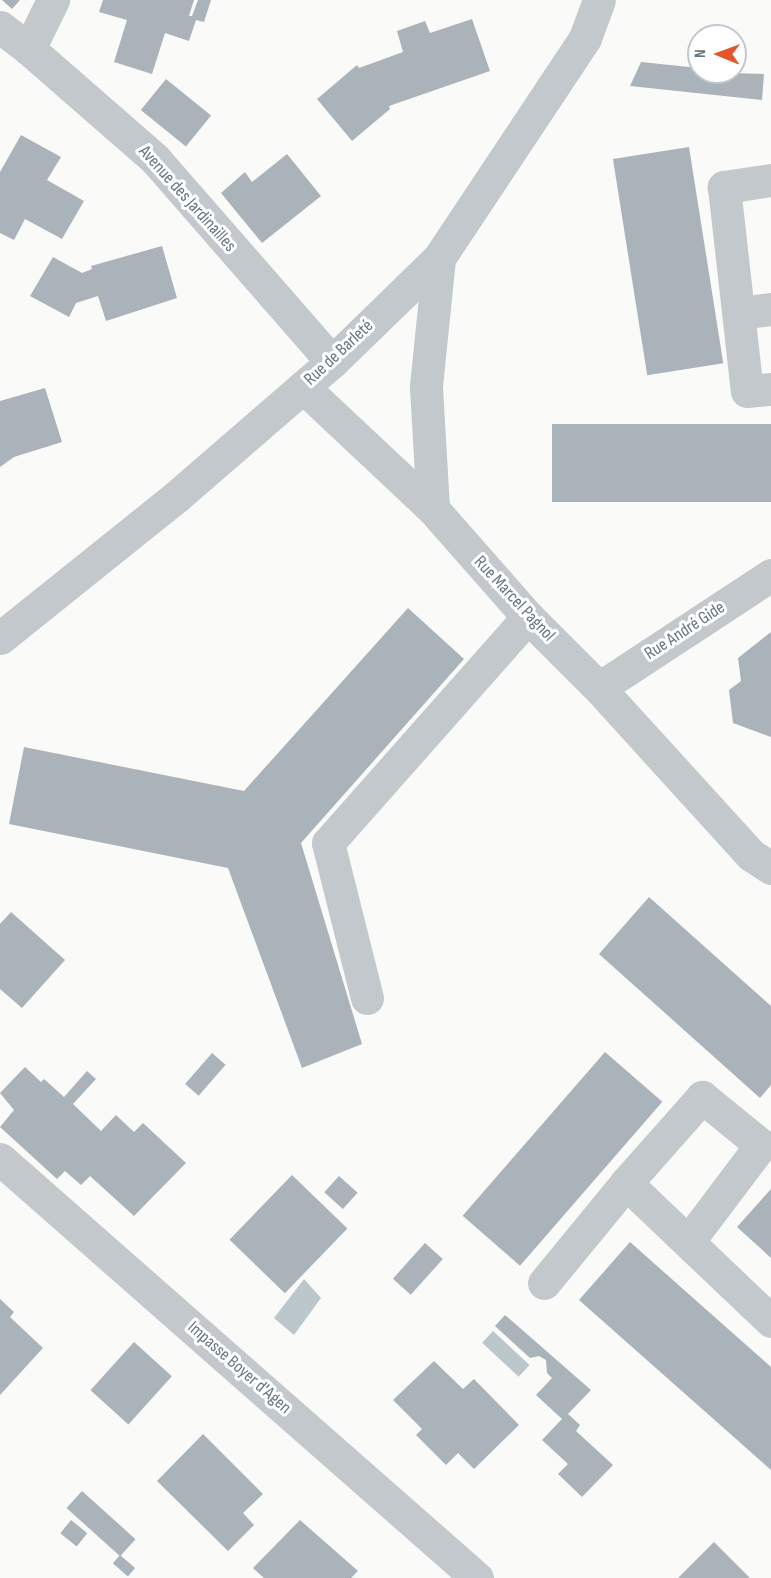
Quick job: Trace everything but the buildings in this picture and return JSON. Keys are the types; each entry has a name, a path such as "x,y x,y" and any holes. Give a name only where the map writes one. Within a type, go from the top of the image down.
{"street":[{"path":"29,49 53,0"},
{"name":"Rue de Barleté","path":"0,638 176,497 332,362 439,258 585,38 599,0"},
{"name":"Avenue des Jardinailles","path":"0,27 29,49 155,159 332,362"},
{"path":"771,180 724,187 747,391 771,388"},
{"path":"433,509 426,387 439,258"},
{"path":"739,313 771,309"},
{"name":"Rue Marcel Pagnol","path":"303,387 433,509 528,617 599,688 751,855 771,868"},
{"name":"Rue André Gide","path":"599,688 771,575"},
{"path":"367,998 328,843 528,617"},
{"path":"544,1282 626,1182 702,1098 760,1145 688,1242"},
{"name":"Impasse Boyer d'Agen","path":"0,1159 477,1578"},
{"path":"626,1182 771,1321"}],"shaded area":[{"path":"304,1279 321,1298 294,1335 274,1318"},
{"path":"493,1331 530,1365 519,1377 482,1343"}]}
